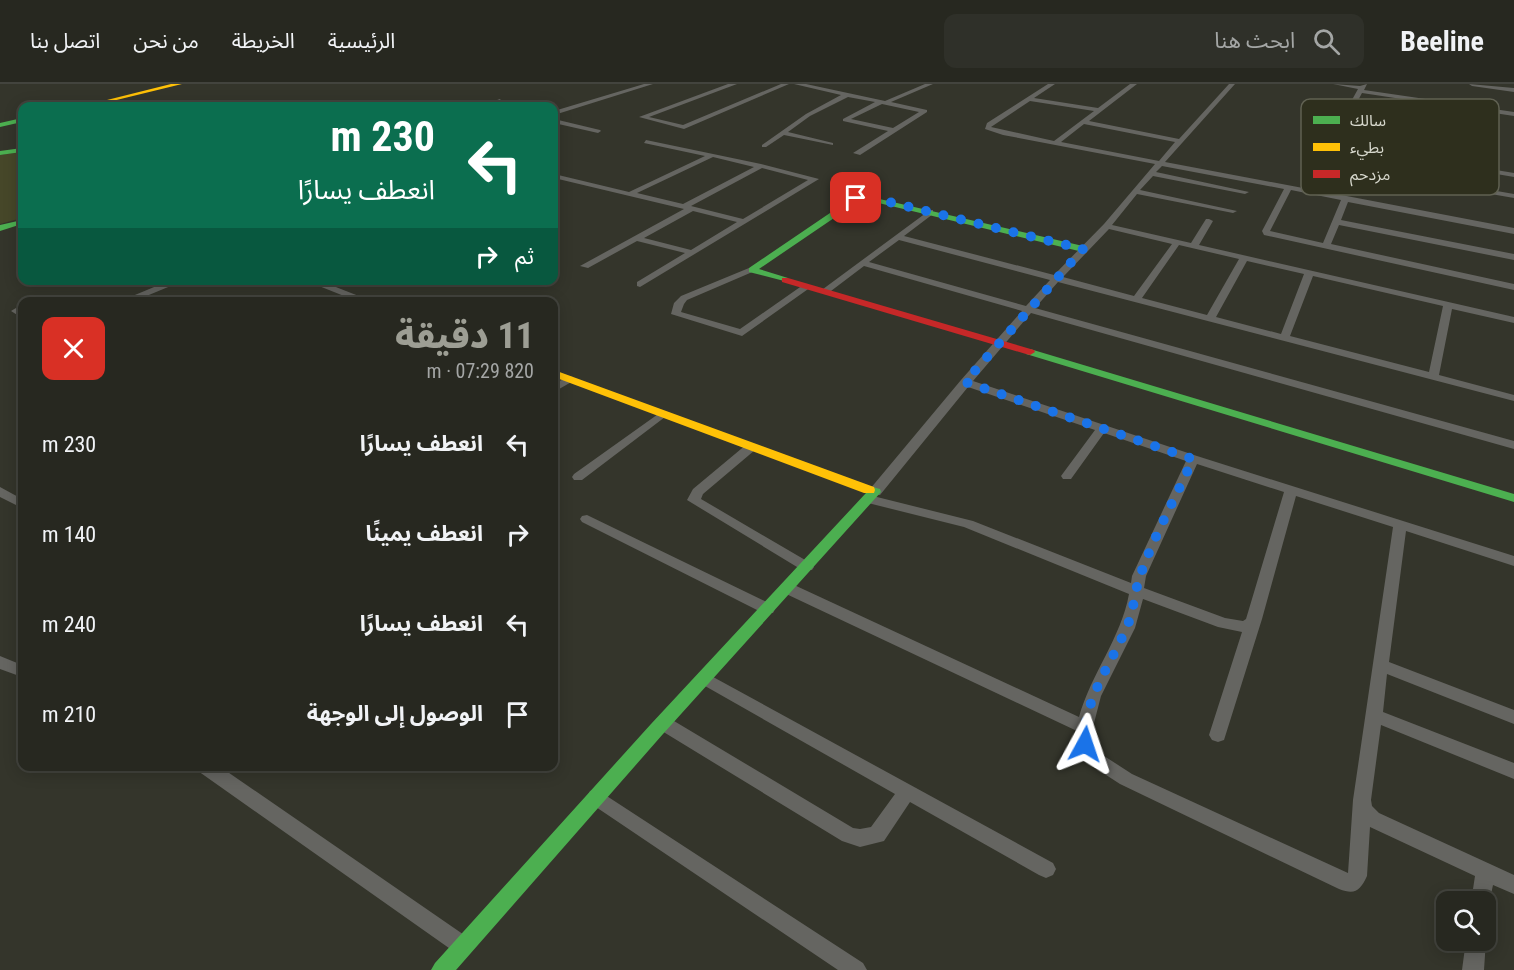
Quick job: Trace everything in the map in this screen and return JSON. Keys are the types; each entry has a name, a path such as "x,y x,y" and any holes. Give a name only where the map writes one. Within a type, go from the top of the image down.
{"street":[{"path":"103,102 179,84"},
{"path":"558,112 650,84"},
{"path":"734,84 642,117 684,127 786,84"},
{"path":"797,84 845,91 925,111 857,153"},
{"path":"895,130 845,120 884,101 930,84"},
{"path":"1052,84 989,124 987,128 1301,190"},
{"path":"1055,143 1134,84"},
{"path":"442,970 596,797 872,495 999,342 1083,249 1107,226 1229,84"},
{"path":"1336,84 1426,99"},
{"path":"1472,84 1514,90"},
{"path":"764,146 845,91"},
{"path":"696,98 715,102"},
{"path":"1029,99 1099,110"},
{"path":"724,104 734,106"},
{"path":"1499,111 1514,114"},
{"path":"0,125 18,121"},
{"path":"558,122 598,131"},
{"path":"1083,122 1180,141"},
{"path":"782,133 831,144"},
{"path":"1140,144 1149,135"},
{"path":"640,284 815,179 714,155 646,142"},
{"path":"0,153 18,151"},
{"path":"630,194 714,155"},
{"path":"585,266 761,166"},
{"path":"1151,173 1245,192"},
{"path":"1499,173 1514,176"},
{"path":"558,177 743,221"},
{"path":"1288,188 1266,231 1273,235 1514,287"},
{"path":"1135,191 1233,211"},
{"path":"1499,193 1514,196"},
{"path":"1325,195 1514,231"},
{"path":"806,287 742,333 676,314 679,303 684,298 752,270 859,197 1083,249"},
{"path":"1326,247 1345,199"},
{"path":"824,292 930,212"},
{"path":"1194,244 1209,221"},
{"path":"1336,222 1514,257"},
{"path":"0,228 18,223"},
{"path":"1107,226 1194,244 1514,320"},
{"path":"898,237 1514,398"},
{"path":"635,238 690,252"},
{"path":"1136,300 1178,241"},
{"path":"1210,319 1245,257"},
{"path":"863,263 1514,445"},
{"path":"752,270 999,342 1514,498"},
{"path":"1284,338 1310,272"},
{"path":"135,297 168,285"},
{"path":"322,285 354,296"},
{"path":"1433,377 1448,304"},
{"path":"558,375 872,495 968,524 1136,591 1236,627 1245,627 1252,623"},
{"path":"558,386 568,379"},
{"path":"965,382 1193,459 1514,561"},
{"path":"578,477 661,414"},
{"path":"1066,476 1102,428"},
{"path":"751,447 698,492 694,500 807,567"},
{"path":"1193,459 1139,576 1127,628 1093,696 1085,727 1085,744 1092,757 1126,779 1346,882 1353,883 1357,876 1362,800 1400,525"},
{"path":"1218,735 1291,490"},
{"path":"0,491 18,502"},
{"path":"587,519 768,609"},
{"path":"787,588 1085,727"},
{"path":"1382,665 1514,717"},
{"path":"704,678 1046,869"},
{"path":"1375,716 1514,771"},
{"path":"663,723 849,835 860,838 877,835 907,791"},
{"path":"211,771 463,946"},
{"path":"596,797 856,970"},
{"path":"1362,800 1364,810 1372,819 1514,885"},
{"path":"1482,891 1485,872"},
{"path":"1473,970 1475,951"}],"green space":[{"path":"18,153 18,219 0,224 0,155"}],"traffic: fast":[{"path":"0,125 18,121"},
{"path":"0,153 18,151"},
{"path":"785,280 752,270 861,196 1083,249"},
{"path":"0,228 18,223"},
{"path":"1030,352 1514,498"},
{"path":"442,970 657,729 875,492 869,490"}],"traffic: slow":[{"path":"103,102 179,84"},
{"path":"558,374 869,490"}],"traffic: jam":[{"path":"785,280 1030,352"}],"route":[{"path":"856,198 864,196 1083,249 965,382 1193,459 1139,576 1134,607 1127,628 1093,696 1084,733 1085,744"}]}
